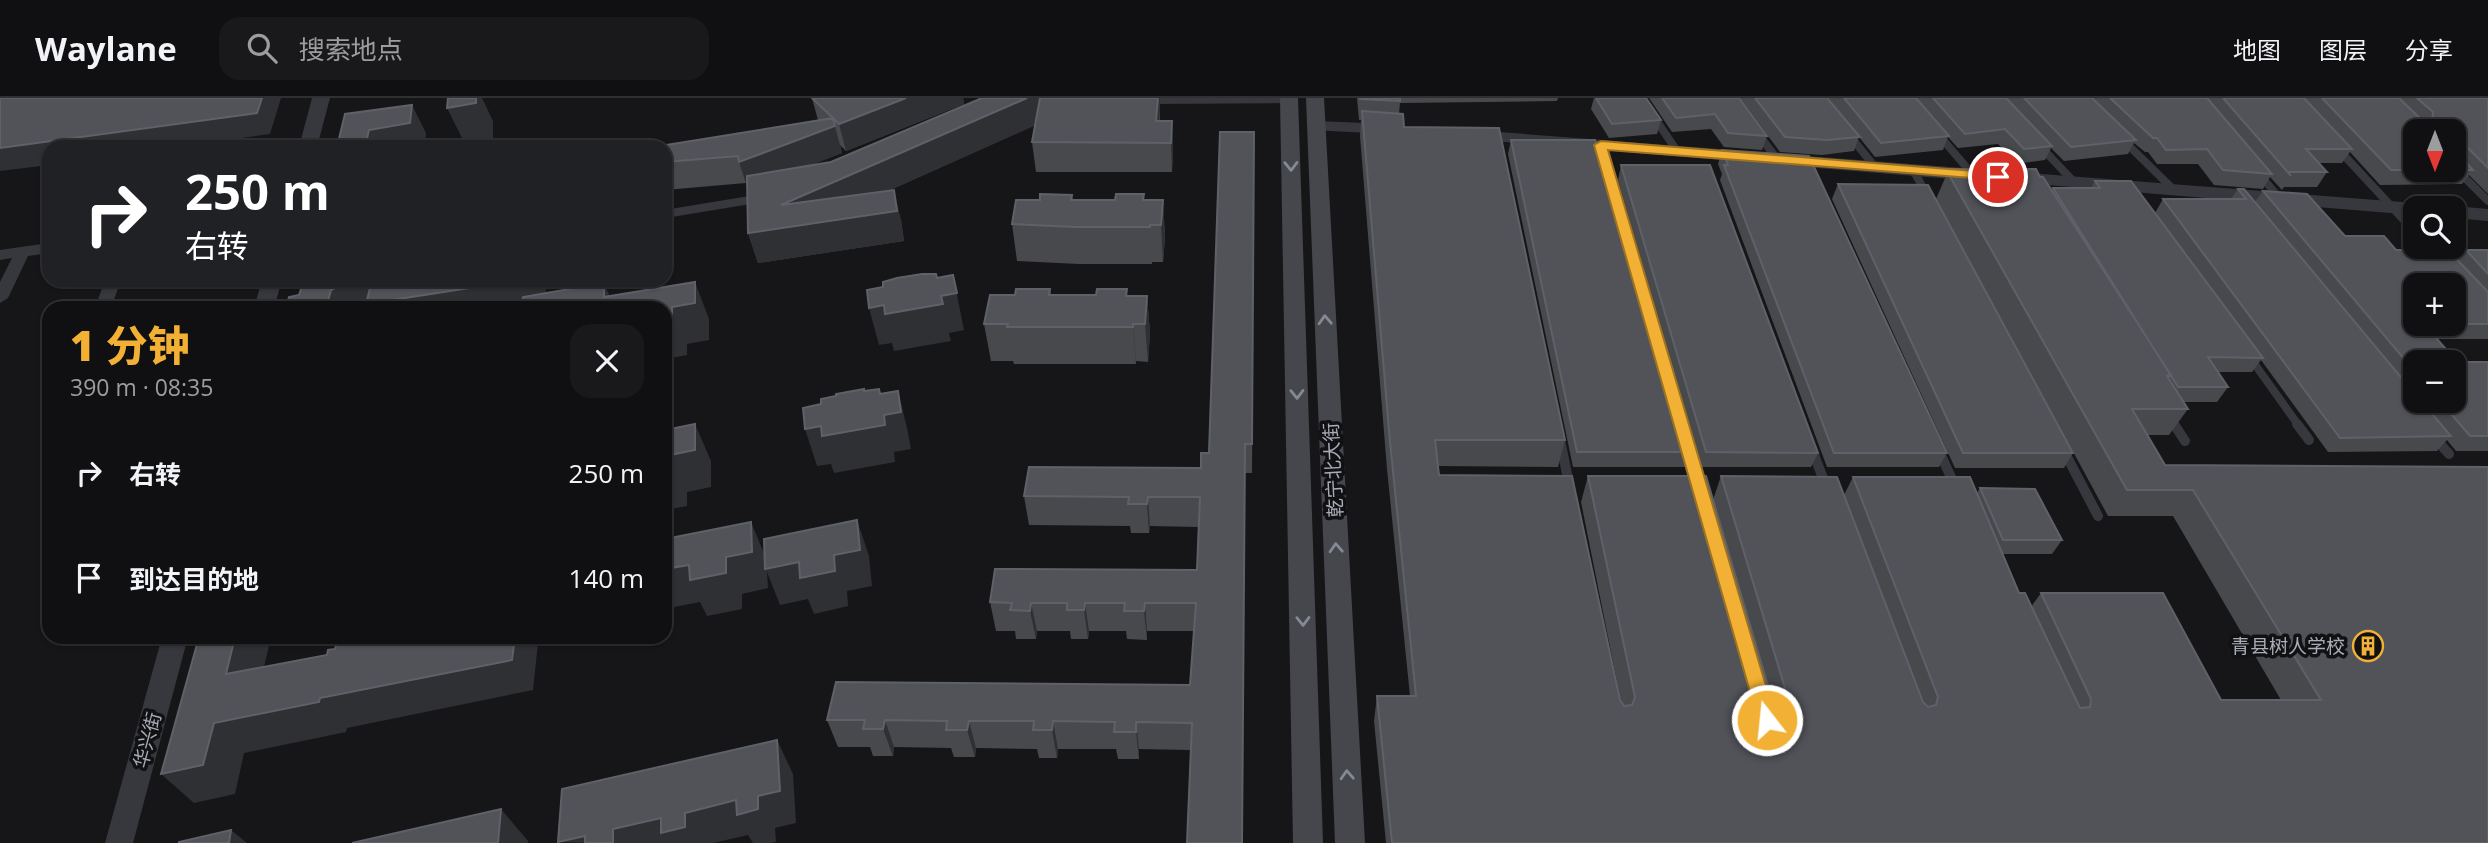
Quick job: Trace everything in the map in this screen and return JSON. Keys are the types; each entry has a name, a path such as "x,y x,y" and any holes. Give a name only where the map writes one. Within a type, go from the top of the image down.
{"main road":[{"name":"乾宁北大街","path":"1290,98 1308,843"},
{"name":"乾宁北大街","path":"1315,98 1350,843"}],"street":[{"path":"310,140 321,98"},
{"path":"1316,126 1411,131"},
{"path":"1461,134 1499,144 1601,145 1677,151 1705,160 1777,159 1811,168 1875,167 1973,175 2027,184 2075,183 2131,192 2174,190 2241,201 2280,199 2403,208"},
{"path":"2466,213 2488,215"},
{"path":"0,255 42,249"},
{"path":"0,298 22,252"},
{"name":"华兴街","path":"119,843 173,644"}],"lane":[{"path":"1136,100 1290,98"},
{"path":"1641,98 1677,151"},
{"path":"1931,127 1973,175"},
{"path":"1843,128 1875,167"},
{"path":"1754,129 1777,159"},
{"path":"2117,135 2174,190"},
{"path":"2031,136 2075,183"},
{"path":"1601,145 1612,186"},
{"path":"2337,148 2403,219"},
{"path":"2255,169 2280,199"},
{"path":"1913,170 1933,206"},
{"path":"2466,179 2488,201"},
{"path":"672,213 767,197"},
{"path":"2246,352 2309,440"},
{"path":"2164,407 2185,442"},
{"path":"1557,423 1573,505"},
{"path":"1682,426 1701,493"},
{"path":"2431,433 2449,454"},
{"path":"1933,438 1962,500"},
{"path":"1808,439 1828,491"},
{"path":"2060,444 2098,516"}],"building":[{"path":"0,98 262,98 257,113 42,140 42,142 0,148"},
{"path":"448,98 476,98 476,103 447,108"},
{"path":"812,98 906,98 839,124"},
{"path":"982,98 1027,98 781,205 894,190 897,211 748,233 747,176 831,162"},
{"path":"1040,98 1158,98 1156,121 1172,121 1171,143 1032,142"},
{"path":"1400,98 1400,101 1360,99"},
{"path":"1596,98 1646,98 1661,120 1612,124"},
{"path":"1662,98 1739,98 1767,136 1728,133 1715,114 1676,118"},
{"path":"1755,98 1827,98 1860,137 1827,140 1785,137"},
{"path":"1844,98 1916,98 1949,136 1881,143"},
{"path":"1933,98 2006,98 2052,146 2024,149 2005,129 1965,134"},
{"path":"2024,98 2092,98 2136,140 2071,147"},
{"path":"2110,98 2207,98 2272,174 2223,170 2207,149 2166,150 2157,138 2153,138"},
{"path":"2223,98 2304,98 2352,149 2306,149 2327,172 2288,172 2291,176"},
{"path":"2322,98 2399,98 2421,119 2403,119 2403,170 2391,170"},
{"path":"2417,98 2488,98 2488,168 2466,146 2466,119 2432,119 2433,112"},
{"path":"412,105 410,123 369,130 367,140 339,140 345,114"},
{"path":"1362,111 1403,114 1404,127 1499,128 1565,440 1435,440 1439,475 1572,476 1620,700 1624,706 1632,705 1635,697 1588,476 1706,476 1772,699 1777,704 1785,702 1787,695 1721,476 1837,477 1923,702 1928,707 1936,705 1938,697 1853,477 1970,477 2019,593 2025,593 2080,708 2090,707 2091,699 2041,593 2163,593 2221,700 2321,700 2193,490 2127,490 1948,173 1951,173 1949,169 2036,169 2171,375 2167,376 2188,409 2132,409 2165,465 2488,467 2488,843 1392,843 1377,696 1416,696 1390,442"},
{"path":"833,118 835,126 739,162 738,156 672,161 672,144"},
{"path":"1220,132 1254,132 1252,444 1245,444 1242,843 1187,843 1192,723 1136,722 1136,732 1114,732 1115,722 1053,721 1052,730 1033,730 1034,721 969,721 967,730 946,730 947,721 885,720 883,729 863,729 865,720 827,720 836,682 1190,685 1196,603 1145,603 1144,611 1124,611 1125,603 1085,603 1084,610 1067,610 1067,603 1031,603 1030,611 1010,610 1012,603 990,602 995,569 1197,570 1200,497 1148,497 1147,504 1128,504 1129,497 1024,496 1029,467 1201,468 1201,453 1209,453"},
{"path":"1511,140 1595,140 1603,165 1608,165 1691,452 1577,452"},
{"path":"1722,150 1809,156 1947,453 1834,453 1724,165 1728,165"},
{"path":"1621,165 1710,165 1818,453 1706,452"},
{"path":"2095,181 2131,181 2263,358 2208,357 2228,387 2178,387 2053,188 2100,188"},
{"path":"1838,184 1928,185 2073,453 1963,453"},
{"path":"2238,189 2244,189 2403,380 2403,413 2431,413 2451,436 2340,438 2163,199 2246,199"},
{"path":"2263,191 2307,194 2345,236 2384,236 2396,250 2403,250 2403,259 2457,259 2488,292 2488,324 2466,324 2466,273 2403,273 2403,336 2434,336 2447,350 2403,350 2403,358"},
{"path":"1040,194 1072,195 1071,200 1115,200 1116,194 1144,194 1143,200 1163,200 1161,225 1075,227 1012,224 1016,200 1040,200"},
{"path":"2466,250 2488,250 2488,274"},
{"path":"936,274 937,278 953,275 957,293 941,296 943,304 885,314 884,305 869,308 867,290 883,287 883,282"},
{"path":"695,282 695,303 672,307 672,301 522,301 523,297 581,287 604,287 604,297"},
{"path":"302,287 337,287 331,290 328,301 288,301 289,297 299,295"},
{"path":"370,287 476,287 386,301 367,301"},
{"path":"1016,289 1050,289 1049,295 1096,295 1097,289 1127,289 1126,296 1147,296 1145,324 1133,324 1133,327 1007,327 1008,324 984,324 990,295 1015,295"},
{"path":"2466,362 2488,362 2488,436 2470,436 2450,413 2466,413"},
{"path":"879,389 880,394 898,391 901,412 884,415 885,425 822,436 821,426 805,429 803,408 821,404 821,399 836,394"},
{"path":"695,424 695,450 672,455 672,429"},
{"path":"1980,488 2035,489 2062,540 2003,540"},
{"path":"857,520 860,550 834,555 835,571 800,578 799,562 765,569 764,539"},
{"path":"751,522 752,552 726,557 726,573 690,580 689,565 672,568 672,538"},
{"path":"197,644 233,644 226,674 327,655 328,650 335,649 336,644 514,644 512,660 320,698 319,702 214,723 203,765 161,774"},
{"path":"777,740 780,791 758,796 758,809 737,815 736,800 685,813 685,827 661,833 661,818 613,829 613,843 585,843 585,836 558,842 562,789"},
{"path":"501,809 498,843 352,843"},
{"path":"231,830 229,843 179,843 179,842"}],"place":[{"name":"青县树人学校","path":"2368,646"}],"route":[{"path":"1767,720 1601,145 1998,177"}]}
